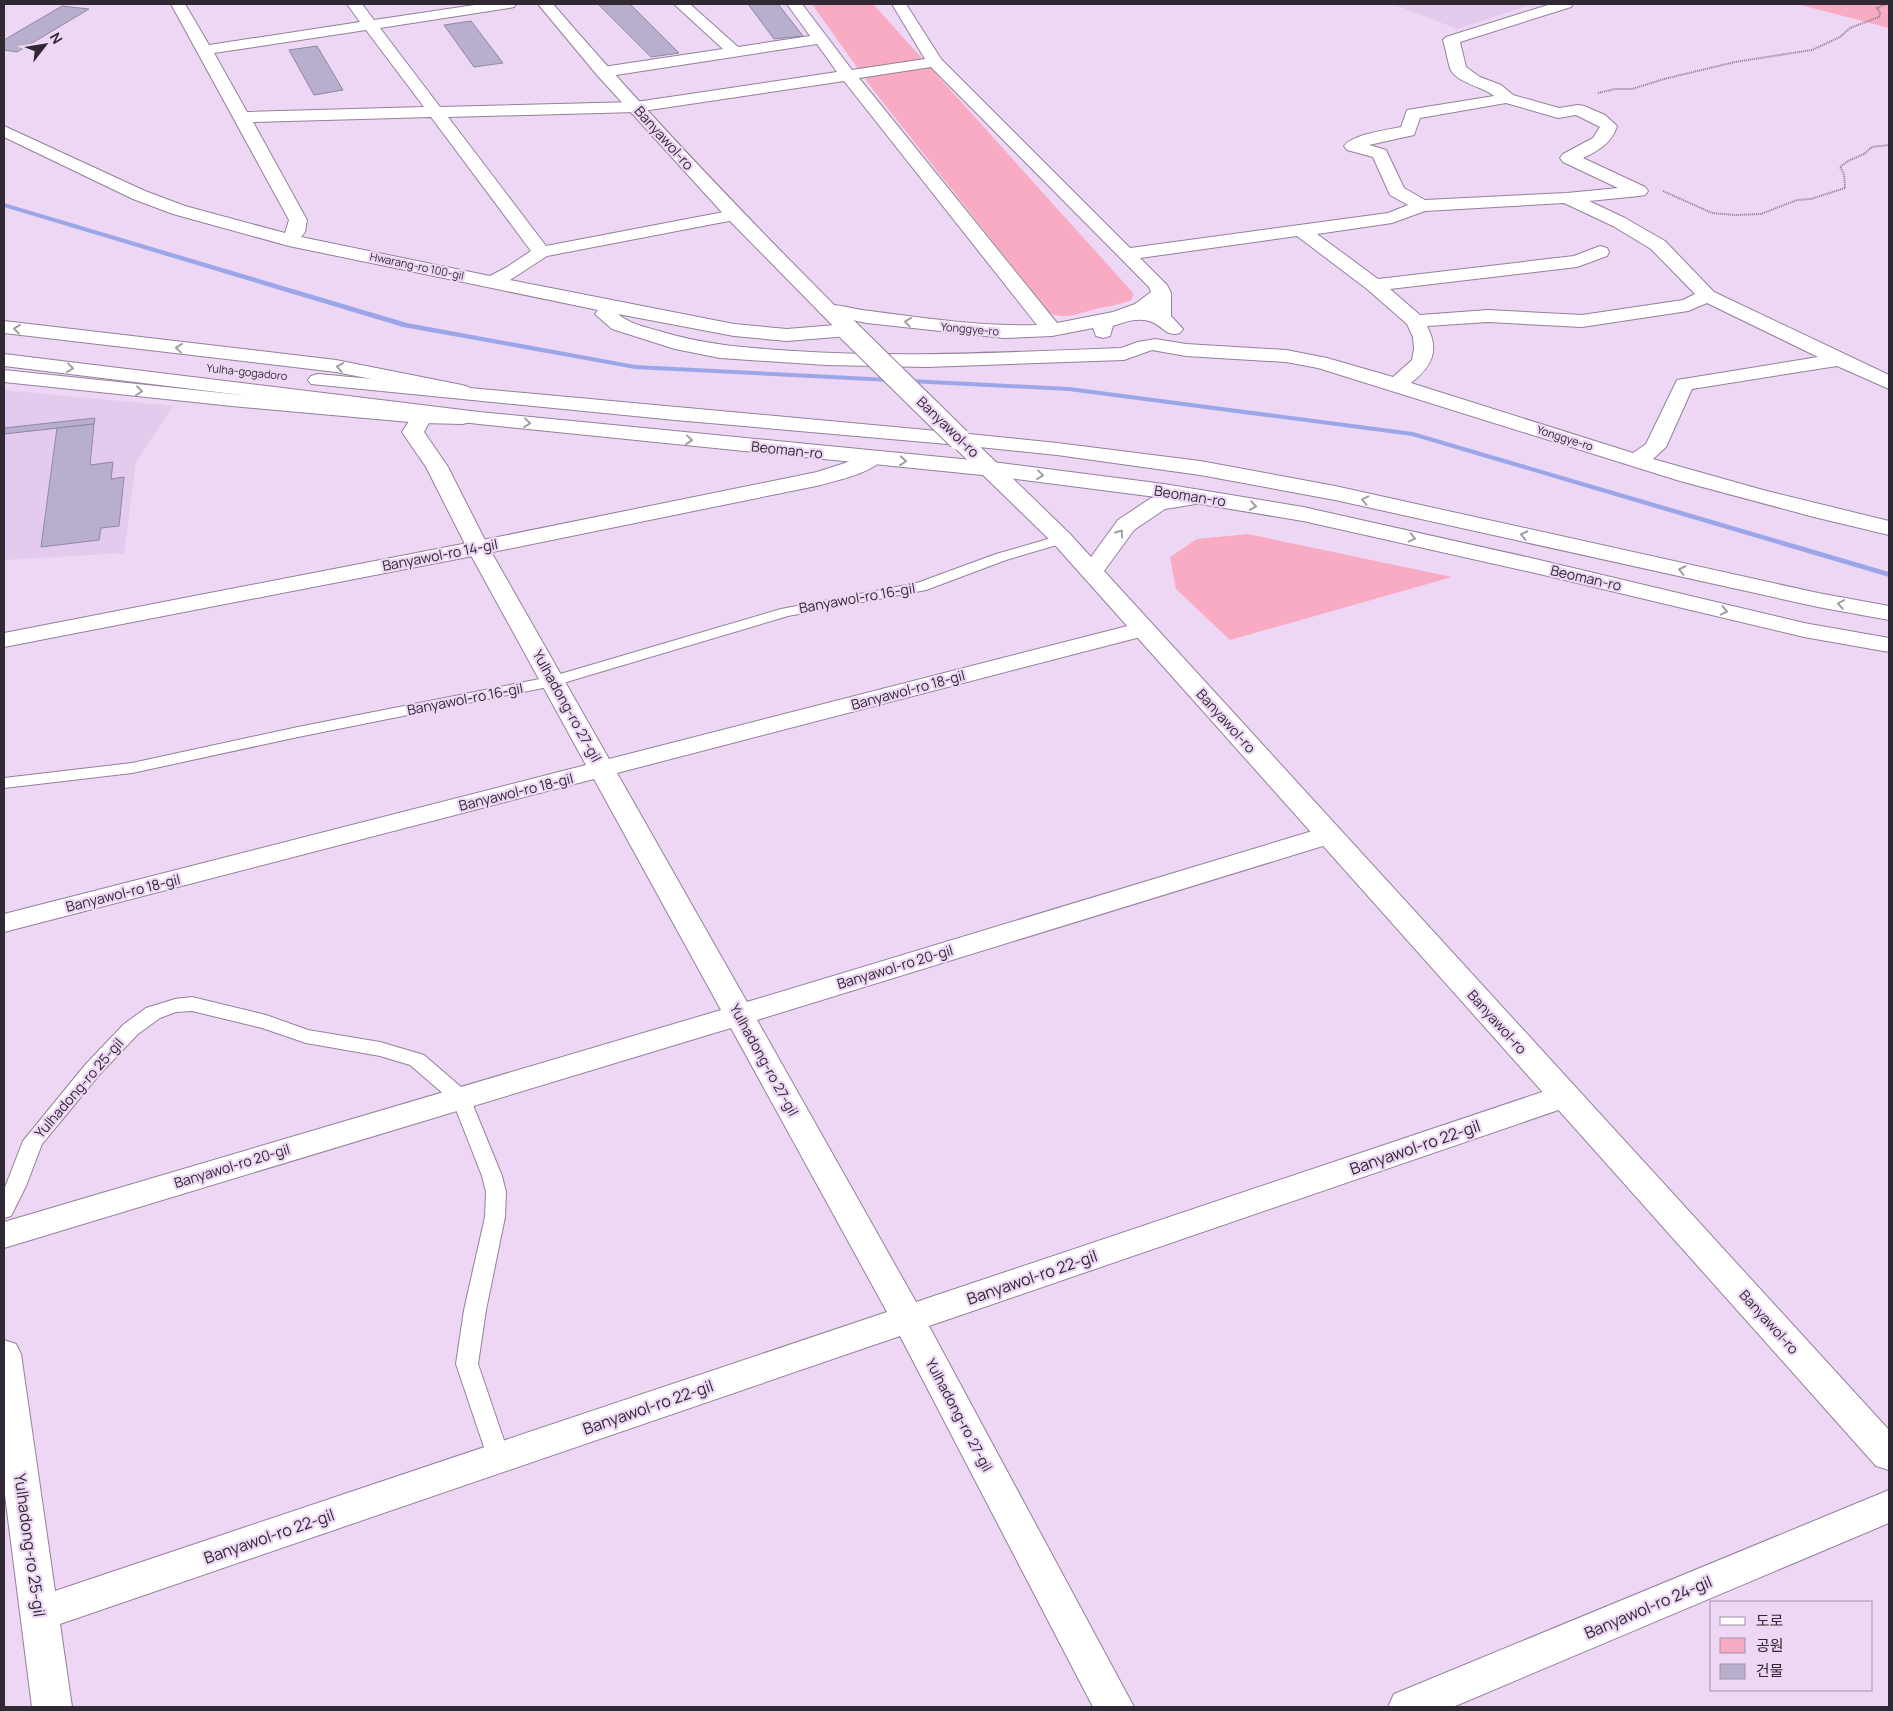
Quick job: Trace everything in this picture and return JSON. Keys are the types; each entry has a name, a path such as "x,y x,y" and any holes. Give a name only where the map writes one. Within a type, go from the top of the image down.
{"main road":[{"path":"178,4 298,220 296,232 289,240"},
{"path":"354,4 541,252"},
{"path":"205,50 509,4"},
{"name":"Banyawol-ro","path":"545,4 603,72 734,215 848,330 1062,539 1889,1455"},
{"path":"681,4 735,52"},
{"path":"794,4 847,74 1052,330"},
{"path":"610,307 604,315 619,325 646,335 701,348 826,359 977,360 1124,354 1170,338 1173,328 1165,321 1161,293 1157,285 935,62 899,4"},
{"path":"1566,4 1451,40 1458,69 1474,80 1495,88 1507,98 1558,113 1578,110 1600,119 1609,126 1608,134 1599,142 1569,158 1639,191"},
{"path":"603,72 821,39"},
{"path":"242,117 636,107 935,62"},
{"path":"1422,206 1396,191 1380,154 1353,146 1370,139 1408,131 1413,114 1434,112 1507,98"},
{"name":"Hwarang-ro 100-gil","path":"4,131 138,195 187,212 289,240 610,307 764,334 787,335 848,330"},
{"path":"1126,254 1392,218 1422,206 1567,198 1639,191"},
{"path":"1567,198 1619,222 1658,245 1708,296 1842,359 1889,384"},
{"path":"493,282 514,271 541,252 734,215"},
{"path":"1300,230 1374,285 1415,321 1423,337 1424,349 1422,360 1416,369 1397,384"},
{"path":"1374,285 1577,261 1600,252"},
{"path":"1114,341 1107,337 1103,327 1149,303 1161,293"},
{"path":"1415,321 1488,316 1582,321 1688,305 1708,296"},
{"name":"Yonggye-ro","path":"828,310 867,317 1004,332 1052,330 1121,316 1146,315 1165,321 1197,337 1242,352"},
{"path":"4,327 336,366 491,397"},
{"name":"Yonggye-ro","path":"874,355 896,339 933,337 995,341 1114,341 1123,344 1186,350 1242,352 1320,362 1397,384 1636,461 1883,525"},
{"name":"Yulha-gogadoro","path":"4,342 240,372 491,397"},
{"path":"1636,461 1655,447 1684,384 1842,359"},
{"name":"Yulha-gogadoro","path":"4,360 479,418"},
{"path":"4,376 421,417 479,418"},
{"name":"Beoman-ro","path":"491,397 959,438 1200,468 1336,493 1818,600 1889,613"},
{"name":"Yulhadong-ro 27-gil","path":"421,417 413,432 437,466 478,548 908,1319 1114,1707"},
{"name":"Beoman-ro","path":"479,418 992,469 1200,497 1303,514 1531,565 1804,630 1889,645"},
{"name":"Banyawol-ro 14-gil","path":"4,640 478,548 821,478 853,468 872,458"},
{"path":"1092,572 1126,525 1158,504 1200,497"},
{"name":"Banyawol-ro 18-gil","path":"4,924 1143,629"},
{"name":"Banyawol-ro 20-gil","path":"4,1235 740,1015 1329,835"},
{"name":"Banyawol-ro 22-gil","path":"39,1614 1565,1096"},
{"name":"Yulhadong-ro 25-gil","path":"4,1354 52,1707"},
{"name":"Banyawol-ro 24-gil","path":"1408,1707 1889,1506"}],"lane":[{"name":"Banyawol-ro 16-gil","path":"4,782 132,768 179,760 298,732 553,682 786,612 921,587 1001,557 1062,539"},
{"name":"Yulhadong-ro 25-gil","path":"4,1210 16,1186 33,1141 92,1070 131,1028 153,1014 175,1006 192,1004 266,1022 306,1036 404,1055 417,1060 461,1098"},
{"path":"461,1098 492,1176 496,1192 495,1217 475,1310 468,1364 498,1458"}],"path":[{"path":"1578,110 1579,106 1599,92 1615,89 1632,89 1706,68 1812,50 1840,37 1850,28 1878,17 1880,13 1877,8 1886,4"},
{"path":"1639,191 1642,188 1657,189 1677,196 1712,213 1761,214 1797,200 1811,199 1845,188 1844,174 1840,167 1846,160 1866,155 1872,147 1889,145"}],"shaded area":[{"path":"1393,4 1533,4 1457,29"},
{"path":"4,390 173,406 136,462 124,553 4,560"}],"green space":[{"path":"812,4 873,4 1134,294 1131,300 1072,315 1061,316 1049,313 871,87"},
{"path":"1797,4 1889,4 1889,28"},
{"path":"1248,534 1452,577 1230,640 1176,589 1170,557 1197,539"}],"building":[{"path":"598,4 630,4 679,53 651,57"},
{"path":"748,4 778,4 803,36 774,39"},
{"path":"62,6 89,9 17,52 4,50 4,40"},
{"path":"471,21 503,63 474,67 444,25"},
{"path":"317,46 343,90 314,95 289,50"},
{"path":"95,418 94,424 4,434 4,428"},
{"path":"94,424 90,465 113,462 111,479 124,477 119,526 101,528 99,540 41,547 57,428"}],"waterway":[{"path":"4,205 406,325 635,367 1069,389 1413,434 1889,575"}]}
